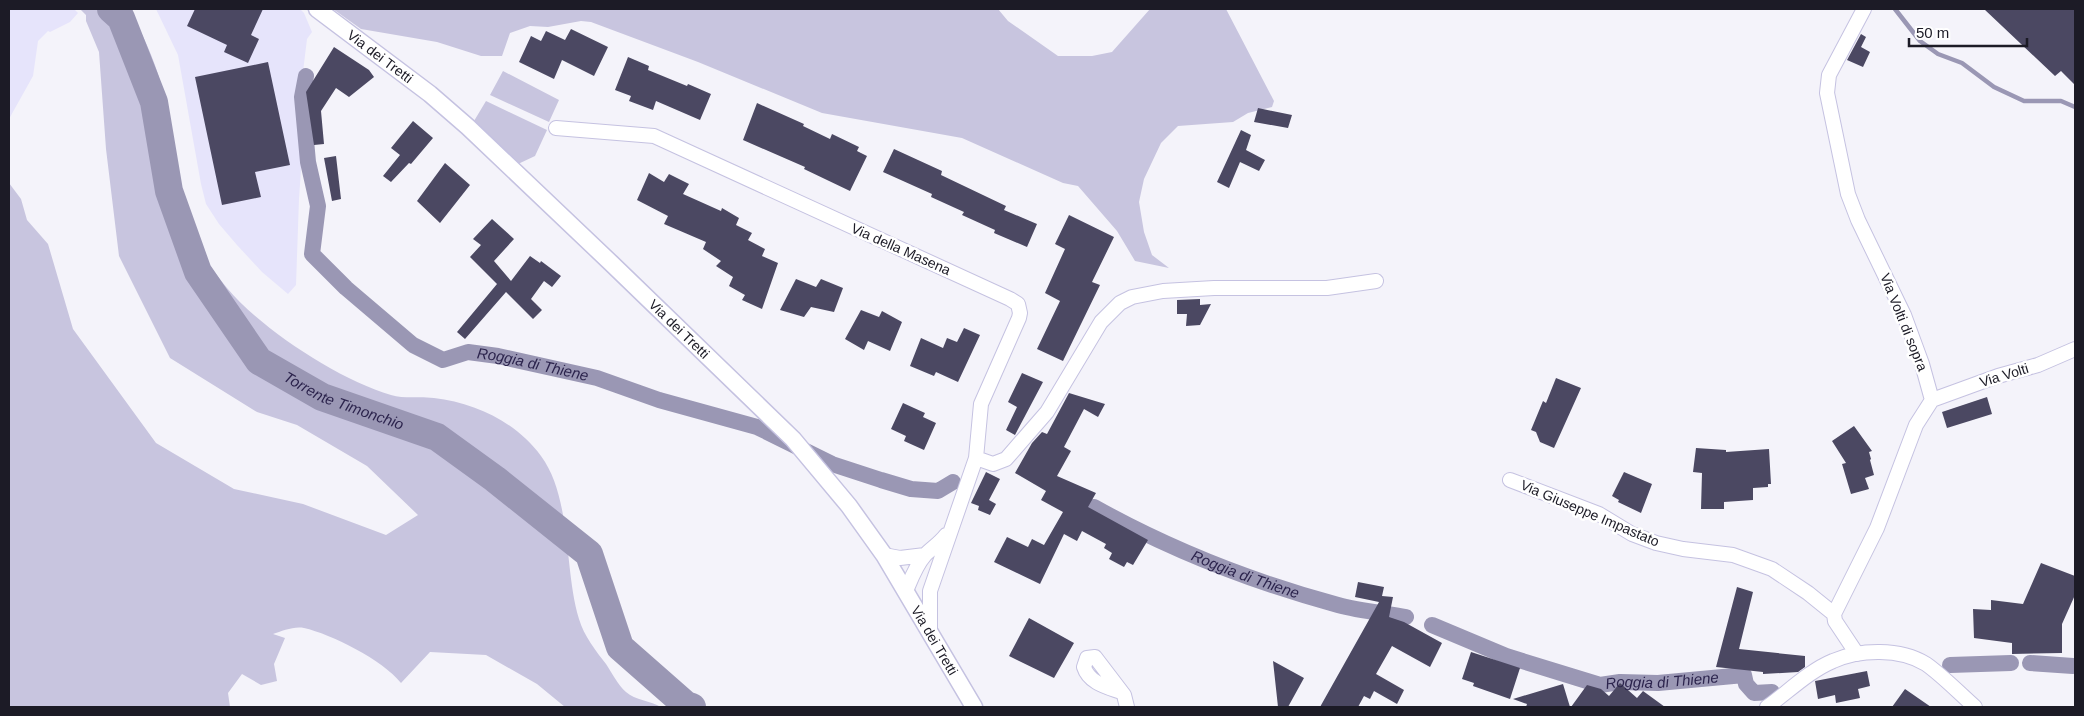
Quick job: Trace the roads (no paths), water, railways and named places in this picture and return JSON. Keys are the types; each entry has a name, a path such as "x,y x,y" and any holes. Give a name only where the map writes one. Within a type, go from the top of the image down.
{"street":[{"name":"Via dei Tretti","path":"317,9 430,94 468,127 604,256 809,457 849,506 884,555 974,707"},
{"name":"Via Volti di sopra","path":"1864,9 1829,76 1827,93 1848,194 1858,220 1904,315 1922,364 1932,400"},
{"name":"Via della Masena","path":"556,128 654,136 1018,304 1020,313 981,404 976,458 930,591 930,631"},
{"path":"976,458 992,464 1006,459 1047,412 1101,322 1120,303 1132,297 1163,291 1214,288 1326,288 1376,281"},
{"name":"Via Volti","path":"1932,400 1998,376 2038,365 2075,348"},
{"path":"1857,654 1835,621 1834,614 1877,528 1916,426 1932,400"},
{"name":"Via Giuseppe Impastato","path":"1510,480 1599,514 1632,534 1656,543 1683,549 1733,555 1772,569 1808,593 1834,614"},
{"name":"Via della Masena","path":"906,591 915,570 925,555 937,546 950,531"},
{"name":"Via della Masena","path":"906,591 920,585 927,579 942,554"},
{"path":"884,555 900,558 925,555"},
{"path":"1768,707 1817,670 1834,661 1857,654 1875,652 1892,653 1924,663 1975,707"},
{"path":"1121,692 1126,700 1127,707"}],"waterway":[{"name":"Torrente Timonchio","path":"111,9 121,18 154,102 169,191 198,272 259,361 322,397 437,437 495,479 589,554 620,647 686,705 692,707"},
{"path":"1895,9 1920,41 1938,54 1962,63 1994,87 2024,101 2061,101 2075,107"},
{"name":"Roggia di Thiene","path":"306,76 302,97 308,162 318,206 312,254 346,288 413,345 443,360 468,352 498,356 597,378 659,400 757,427 832,464 911,489 938,491 953,482"},
{"name":"Roggia di Thiene","path":"1094,507 1183,551 1275,586 1338,605 1406,617"},
{"name":"Roggia di Thiene","path":"1432,625 1506,656 1600,685 1620,682 1658,683 1744,675 1746,684 1754,693 1772,692"},
{"name":"Roggia di Thiene","path":"1950,665 2011,663"},
{"name":"Roggia di Thiene","path":"2030,663 2073,666"}]}
